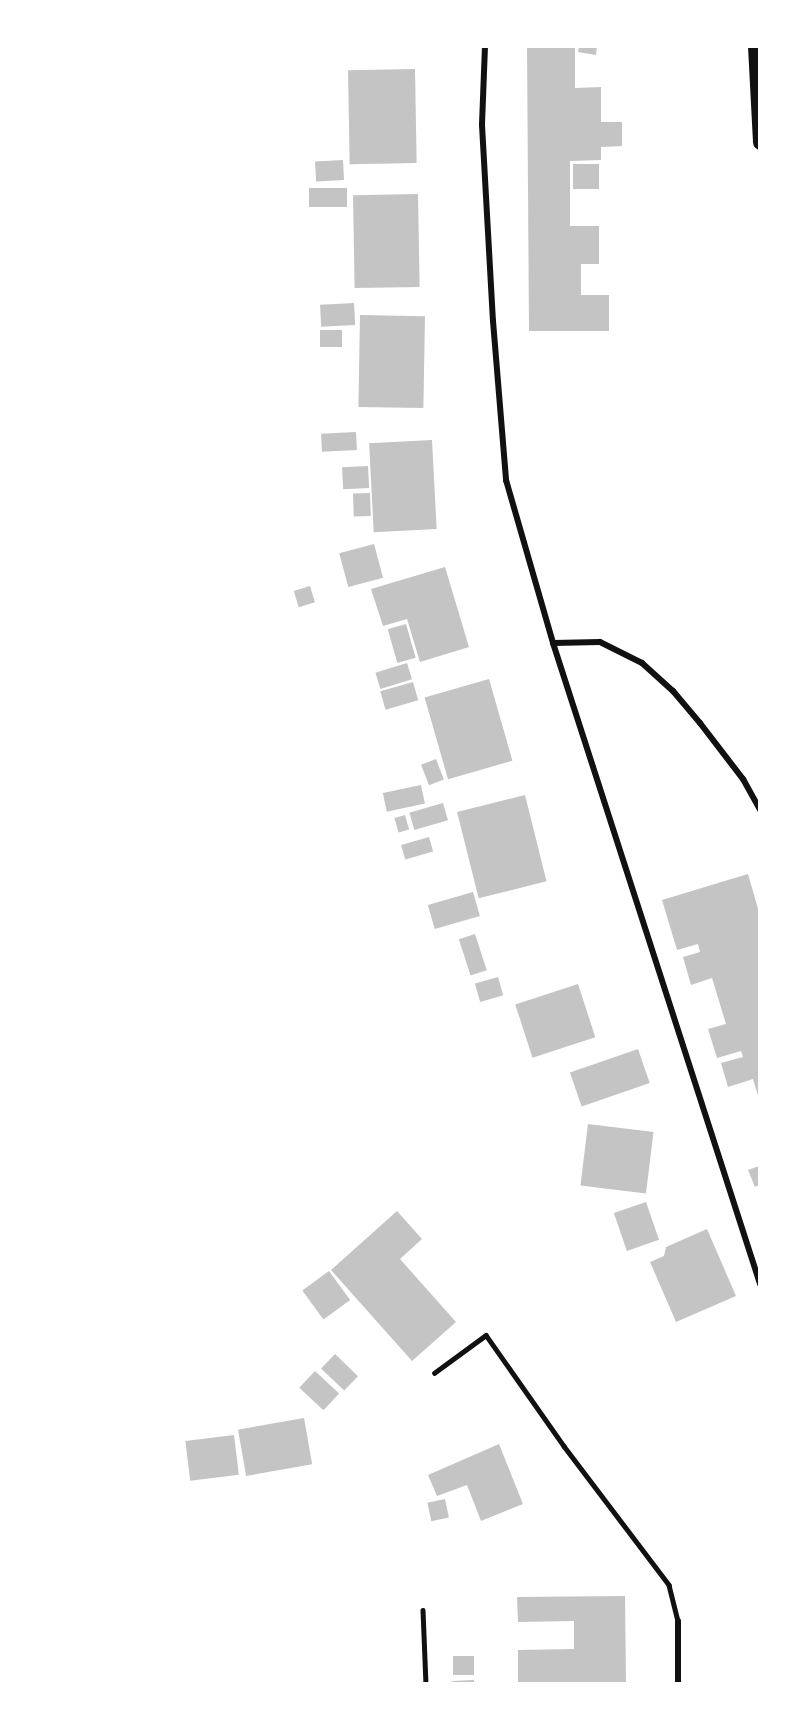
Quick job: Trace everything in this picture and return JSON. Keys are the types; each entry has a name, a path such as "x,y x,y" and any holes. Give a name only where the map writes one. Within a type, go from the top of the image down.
{"main road":[{"path":"755,46 759,142"}],"street":[{"path":"485,46 482,125 493,321 506,480 553,643 759,1284"},
{"path":"553,643 600,642 642,663 673,691 700,723 742,779 759,810"},
{"path":"678,1621 678,1683"}],"lane":[{"path":"434,1373 486,1335 564,1446 669,1585 678,1621"},
{"path":"423,1610 426,1683"}],"building":[{"path":"527,46 575,46 575,88 601,87 601,122 622,122 622,146 601,147 601,160 570,161 570,226 599,226 599,264 581,264 581,295 609,295 609,331 529,331"},
{"path":"579,46 597,46 596,55 578,52"},
{"path":"415,69 417,163 350,164 348,70"},
{"path":"343,160 344,180 316,181 315,161"},
{"path":"573,164 599,164 599,189 573,189"},
{"path":"309,188 347,188 347,207 309,207"},
{"path":"418,194 420,287 355,288 353,195"},
{"path":"354,303 355,325 321,327 320,305"},
{"path":"360,315 425,316 423,408 358,407"},
{"path":"320,330 342,330 342,347 320,347"},
{"path":"356,432 357,450 322,452 321,434"},
{"path":"432,440 437,529 374,532 369,443"},
{"path":"368,466 369,488 343,489 342,467"},
{"path":"370,493 371,516 354,517 353,494"},
{"path":"374,544 383,578 348,587 339,553"},
{"path":"445,567 469,647 420,662 407,619 383,626 371,589"},
{"path":"310,586 315,602 299,607 294,591"},
{"path":"406,624 416,658 397,663 388,629"},
{"path":"407,663 412,679 380,689 375,673"},
{"path":"489,679 512,761 448,779 425,697"},
{"path":"413,682 418,700 386,710 380,691"},
{"path":"436,759 444,780 429,785 421,765"},
{"path":"421,785 425,804 387,812 383,793"},
{"path":"525,795 547,881 479,898 457,812"},
{"path":"443,803 448,820 414,830 409,813"},
{"path":"405,815 409,829 399,832 394,818"},
{"path":"429,837 433,851 405,859 401,845"},
{"path":"748,874 759,912 759,1099 753,1079 728,1087 721,1063 743,1057 741,1051 717,1058 708,1029 726,1024 712,978 691,985 683,957 700,952 698,944 677,950 662,900"},
{"path":"473,892 480,916 435,929 428,905"},
{"path":"475,934 487,970 471,975 459,939"},
{"path":"498,977 503,995 480,1002 475,984"},
{"path":"578,984 595,1037 533,1058 515,1004"},
{"path":"638,1049 650,1083 582,1106 570,1072"},
{"path":"588,1124 654,1132 646,1194 580,1186"},
{"path":"759,1166 759,1185 755,1187 748,1170"},
{"path":"646,1202 659,1240 627,1251 614,1213"},
{"path":"397,1211 422,1239 400,1259 456,1322 412,1361 331,1270"},
{"path":"707,1229 736,1296 676,1322 650,1262 664,1256 666,1247"},
{"path":"329,1271 350,1300 323,1320 302,1290"},
{"path":"335,1354 358,1376 344,1391 321,1368"},
{"path":"315,1371 339,1394 323,1410 299,1388"},
{"path":"304,1418 312,1464 246,1476 238,1430"},
{"path":"234,1435 239,1475 190,1481 185,1441"},
{"path":"499,1444 523,1504 481,1521 467,1485 437,1496 428,1475"},
{"path":"445,1499 449,1518 431,1521 427,1503"},
{"path":"625,1596 626,1683 518,1683 518,1650 574,1649 574,1621 518,1622 517,1597"},
{"path":"453,1656 474,1656 474,1675 453,1675"},
{"path":"474,1680 474,1683 452,1683 452,1681"}]}
